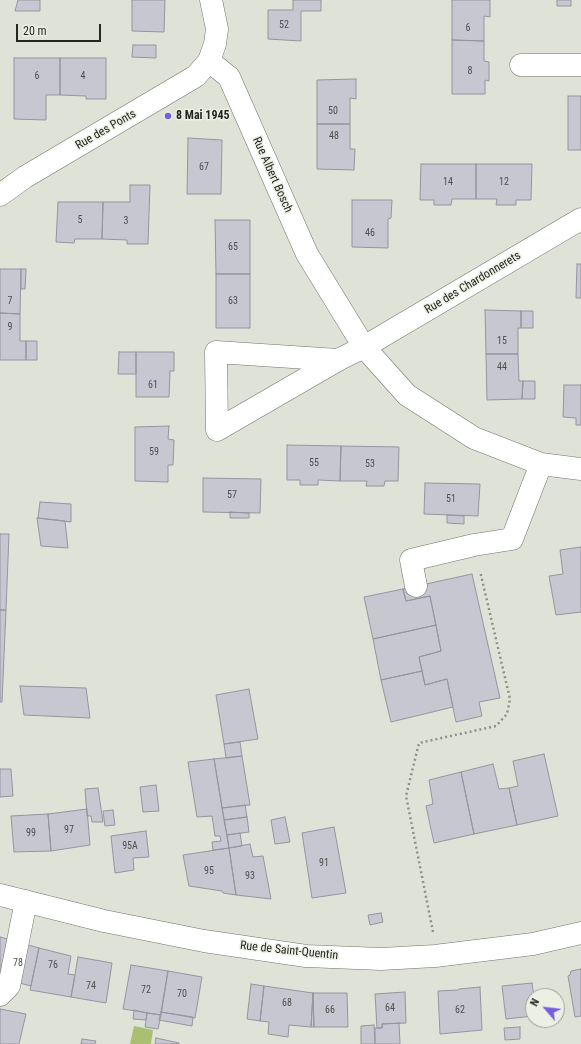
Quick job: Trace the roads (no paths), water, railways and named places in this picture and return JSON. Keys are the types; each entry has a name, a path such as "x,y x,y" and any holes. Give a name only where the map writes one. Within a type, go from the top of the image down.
{"street":[{"path":"209,61 215,44 217,29 211,0"},
{"name":"Rue des Ponts","path":"0,196 25,177 196,76 209,61"},
{"name":"Rue Albert Bosch","path":"209,61 229,77 307,254 364,347 407,395 474,438 542,464 581,469"},
{"path":"521,65 581,65"},
{"name":"Rue des Chardonnerets","path":"364,347 581,219"},
{"path":"338,360 216,352 217,430 317,371 364,347"},
{"path":"416,586 411,560 474,545 512,539 542,464"},
{"name":"Rue de Saint-Quentin","path":"0,895 104,921 204,941 306,956 382,959 436,956 533,944 581,933"},
{"path":"0,995 9,986 26,901"}],"place":[{"name":"8 Mai 1945","path":"168,116"}]}
